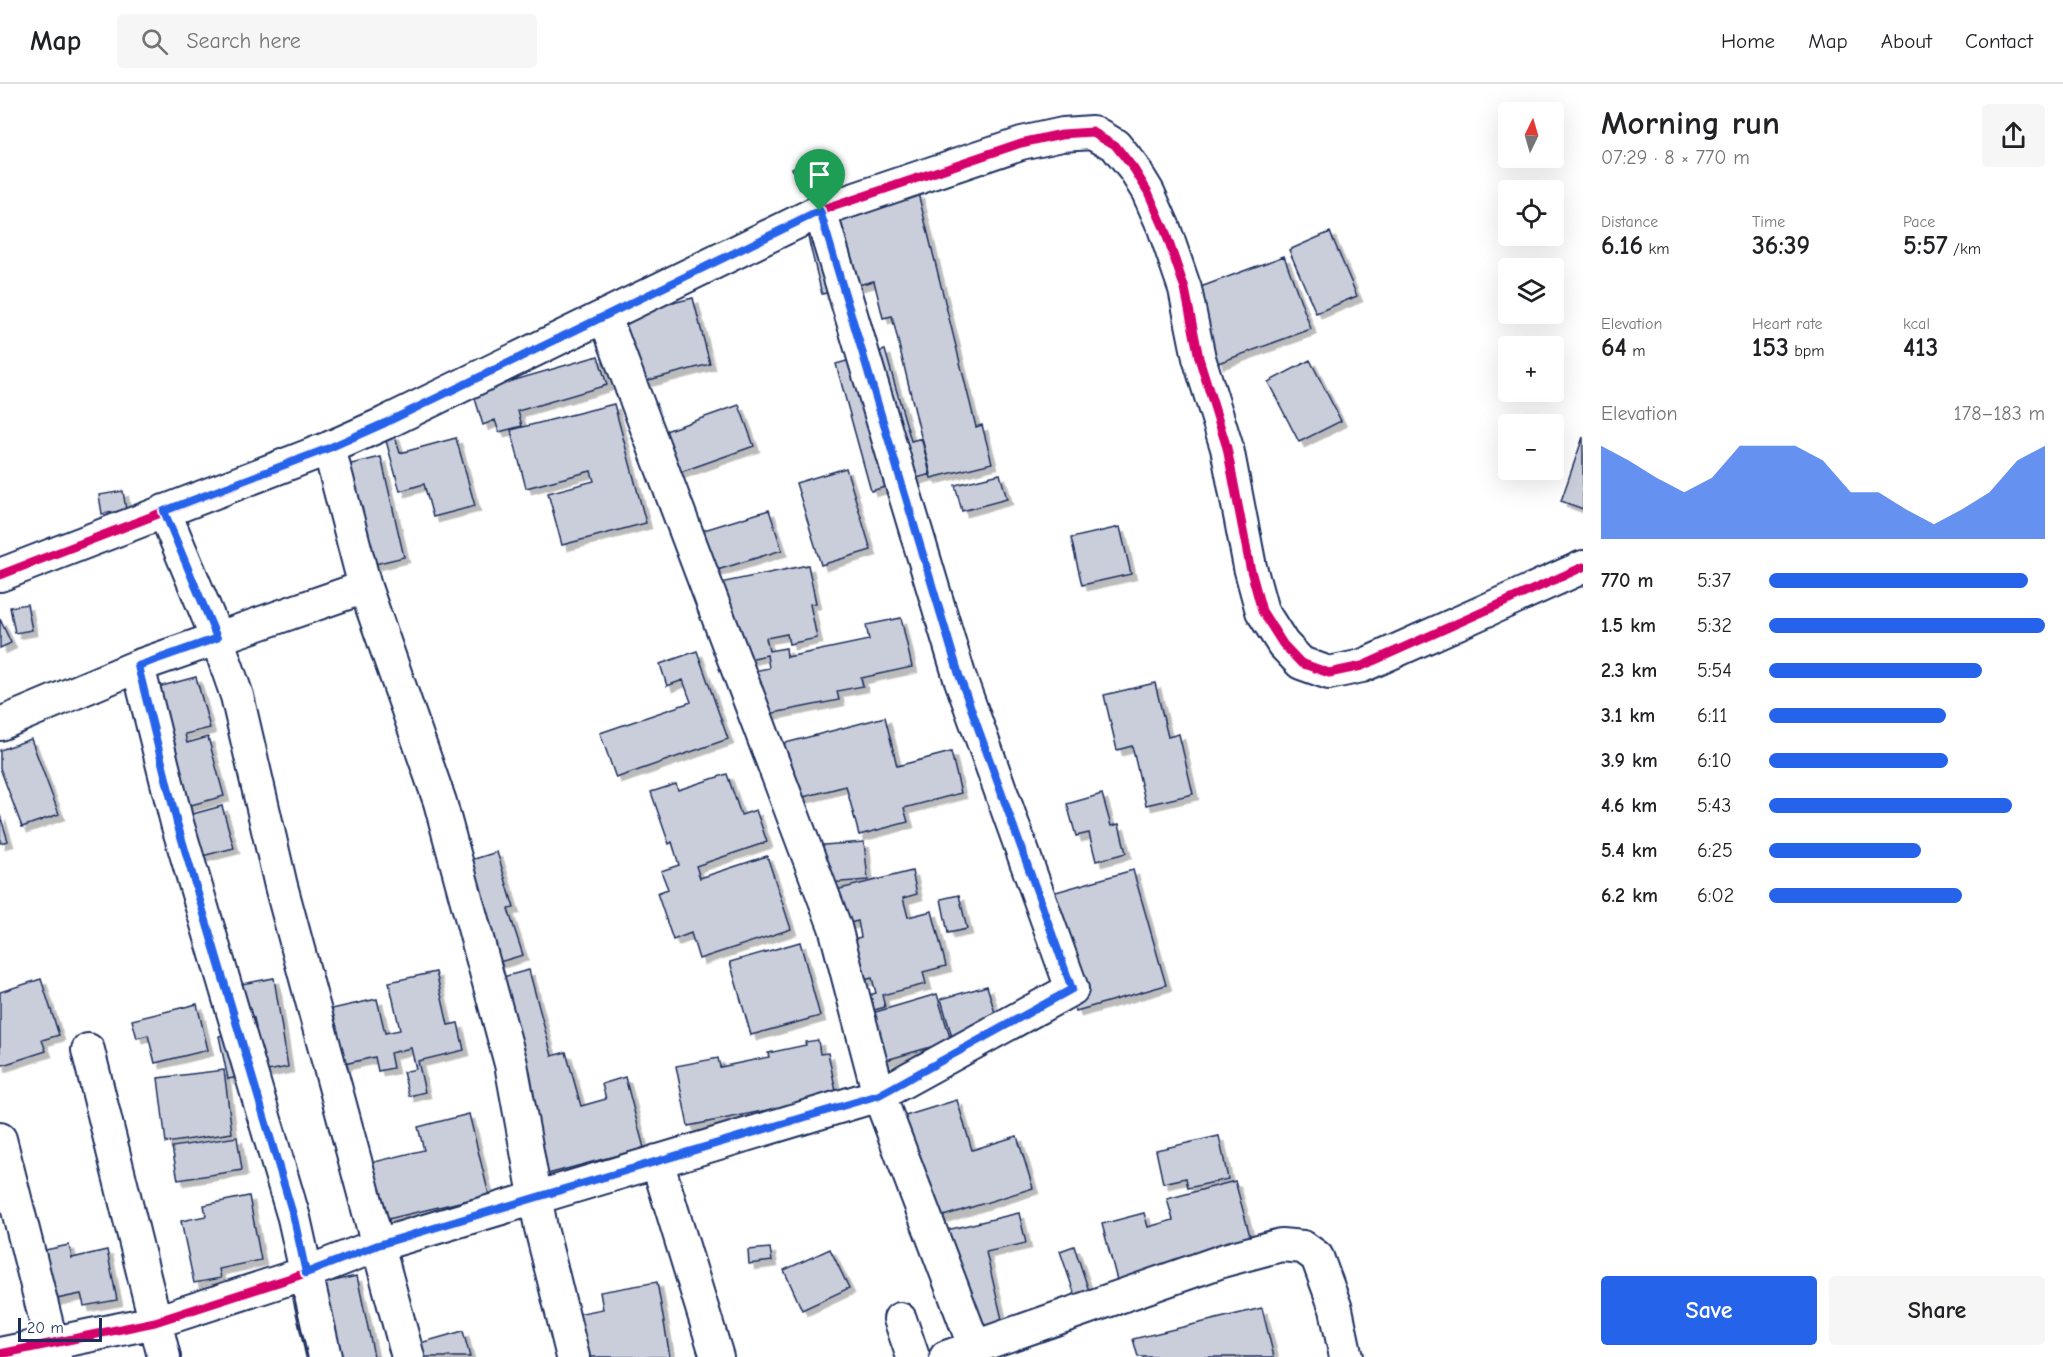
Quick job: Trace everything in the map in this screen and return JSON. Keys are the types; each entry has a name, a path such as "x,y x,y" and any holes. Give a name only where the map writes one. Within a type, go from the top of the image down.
{"street":[{"path":"0,575 329,448 820,211 1022,143 1062,134 1093,132 1115,145 1148,192 1164,228 1185,289 1199,358 1227,448 1250,567 1262,611 1282,644 1301,663 1329,673 1362,666 1583,567"},
{"path":"0,1354 53,1351 155,1322 306,1273 378,1245 879,1095 1072,989 959,675 820,211"},
{"path":"605,316 835,927 879,1095 961,1352 1225,1260 1281,1245 1303,1247 1317,1257 1336,1309 1346,1357"},
{"path":"329,448 365,587 440,802 511,1064 535,1197 573,1357"},
{"path":"164,511 217,638 237,696 281,886 408,1357"},
{"path":"0,724 138,666 365,587"},
{"path":"138,666 177,823 290,1206 325,1357"},
{"path":"88,1050 164,1357"},
{"path":"0,1139 53,1351"},
{"path":"657,1161 717,1357"},
{"path":"900,1319 913,1357"}],"building":[{"path":"814,161 822,181 800,189 792,168"},
{"path":"918,193 976,427 982,425 992,463 931,478 892,316 883,318 874,281 822,294 804,221"},
{"path":"1330,232 1357,296 1316,313 1289,250"},
{"path":"1284,256 1311,329 1218,363 1190,291"},
{"path":"693,298 710,364 641,382 623,315"},
{"path":"885,350 911,441 922,438 931,474 871,491 836,364"},
{"path":"598,356 607,385 518,411 522,426 499,432 495,420 483,425 473,392"},
{"path":"1310,360 1341,421 1299,442 1268,382"},
{"path":"614,404 646,523 562,545 548,493 594,481 591,471 526,488 511,430"},
{"path":"739,405 754,446 675,474 660,433"},
{"path":"394,434 400,453 456,438 475,506 433,517 424,484 400,491 385,437"},
{"path":"1583,437 1583,509 1561,501"},
{"path":"381,457 404,557 350,570 326,470"},
{"path":"846,468 871,550 821,565 796,483"},
{"path":"1000,474 1007,499 962,511 955,485"},
{"path":"123,491 126,510 102,514 99,495"},
{"path":"769,510 782,550 701,575 688,535"},
{"path":"1120,527 1131,574 1082,585 1071,538"},
{"path":"808,565 816,603 810,604 817,638 789,644 787,634 766,638 769,651 786,648 787,657 869,640 866,625 901,618 912,667 861,678 863,686 837,691 839,700 753,717 744,673 769,668 767,655 732,663 715,584"},
{"path":"27,604 32,630 15,633 10,607"},
{"path":"0,619 11,643 0,648"},
{"path":"697,651 728,739 616,778 600,733 691,702 683,680 667,686 660,664"},
{"path":"196,677 210,728 185,734 187,743 208,737 224,796 162,813 143,691"},
{"path":"1155,683 1168,737 1179,734 1193,794 1146,805 1132,746 1117,750 1104,695"},
{"path":"885,717 897,766 951,752 961,793 904,808 908,822 859,835 846,786 788,801 774,746"},
{"path":"31,739 59,814 22,827 0,768 0,750"},
{"path":"727,774 741,815 756,810 767,842 696,866 700,878 767,856 791,929 699,959 691,933 673,940 657,893 668,889 661,871 679,865 672,842 669,844 651,792 676,784 678,790"},
{"path":"1102,794 1111,826 1119,824 1126,853 1096,861 1089,833 1076,836 1067,804"},
{"path":"222,806 234,848 178,862 167,821"},
{"path":"0,815 8,841 0,843"},
{"path":"864,842 868,880 813,884 810,846"},
{"path":"497,852 514,908 508,909 523,955 486,966 455,865"},
{"path":"1133,870 1166,985 1076,1011 1060,955 1035,898"},
{"path":"912,871 917,894 903,898 908,917 932,911 946,966 923,972 926,984 882,995 885,1007 867,1012 862,997 876,993 872,978 849,984 839,943 861,937 858,921 829,928 820,894"},
{"path":"959,895 967,929 948,933 941,899"},
{"path":"800,942 820,1016 751,1035 730,962"},
{"path":"529,970 552,1056 566,1052 581,1106 606,1099 602,1084 625,1077 644,1148 544,1175 491,980"},
{"path":"436,972 448,1025 458,1023 464,1050 418,1061 425,1092 409,1096 403,1072 416,1069 411,1048 390,1053 393,1068 378,1071 375,1057 318,1070 305,1015 377,999 385,1033 400,1030 389,982"},
{"path":"274,978 288,1067 228,1079 219,1036 256,1028 254,1018 223,1025 215,989"},
{"path":"41,979 59,1035 42,1040 46,1051 0,1066 0,992"},
{"path":"987,986 998,1023 952,1037 941,999"},
{"path":"937,994 951,1041 876,1063 862,1016"},
{"path":"197,1004 208,1050 155,1063 148,1035 137,1038 132,1020"},
{"path":"818,1040 820,1054 828,1053 837,1096 688,1126 676,1066 718,1058 720,1067 769,1057 768,1053 806,1045 805,1042"},
{"path":"224,1070 232,1133 166,1143 158,1078"},
{"path":"957,1100 972,1150 1017,1136 1033,1188 921,1223 889,1121"},
{"path":"469,1114 489,1195 367,1224 370,1163 424,1150 418,1127"},
{"path":"1219,1136 1228,1179 1188,1188 1186,1178 1163,1183 1156,1150"},
{"path":"237,1137 242,1170 178,1180 172,1147"},
{"path":"1235,1181 1256,1258 1121,1295 1102,1224 1144,1213 1148,1227 1173,1220 1167,1199"},
{"path":"249,1196 261,1260 219,1269 221,1278 194,1283 181,1221 206,1216 204,1205"},
{"path":"1019,1213 1026,1243 986,1252 1006,1336 969,1344 934,1233"},
{"path":"69,1245 72,1258 107,1250 117,1300 84,1306 81,1294 42,1302 31,1253"},
{"path":"1074,1246 1094,1306 1080,1310 1060,1251"},
{"path":"770,1248 772,1261 749,1264 748,1250"},
{"path":"830,1249 849,1288 802,1310 784,1270"},
{"path":"357,1276 374,1356 378,1357 306,1357 291,1290"},
{"path":"657,1282 670,1357 568,1357 561,1317 603,1309 600,1292"},
{"path":"1262,1308 1274,1357 1138,1357 1133,1339"},
{"path":"463,1331 470,1357 416,1357 413,1345"}],"cycle path":[{"path":"0,575 329,448 385,423 820,211 1021,143 1062,134 1093,132 1115,145 1134,169 1148,192 1164,228 1185,289 1199,358 1227,448 1250,567 1262,611 1283,644 1301,663 1329,673 1362,666 1583,567"},
{"path":"0,1354 155,1322 306,1273 378,1245 879,1095 1072,989 959,675 820,211"}],"route":[{"path":"820,211 898,480 959,675 1072,989 879,1095 378,1245 306,1273 294,1218 177,823 138,666 217,638 164,511 329,448 385,423 820,211"}]}
